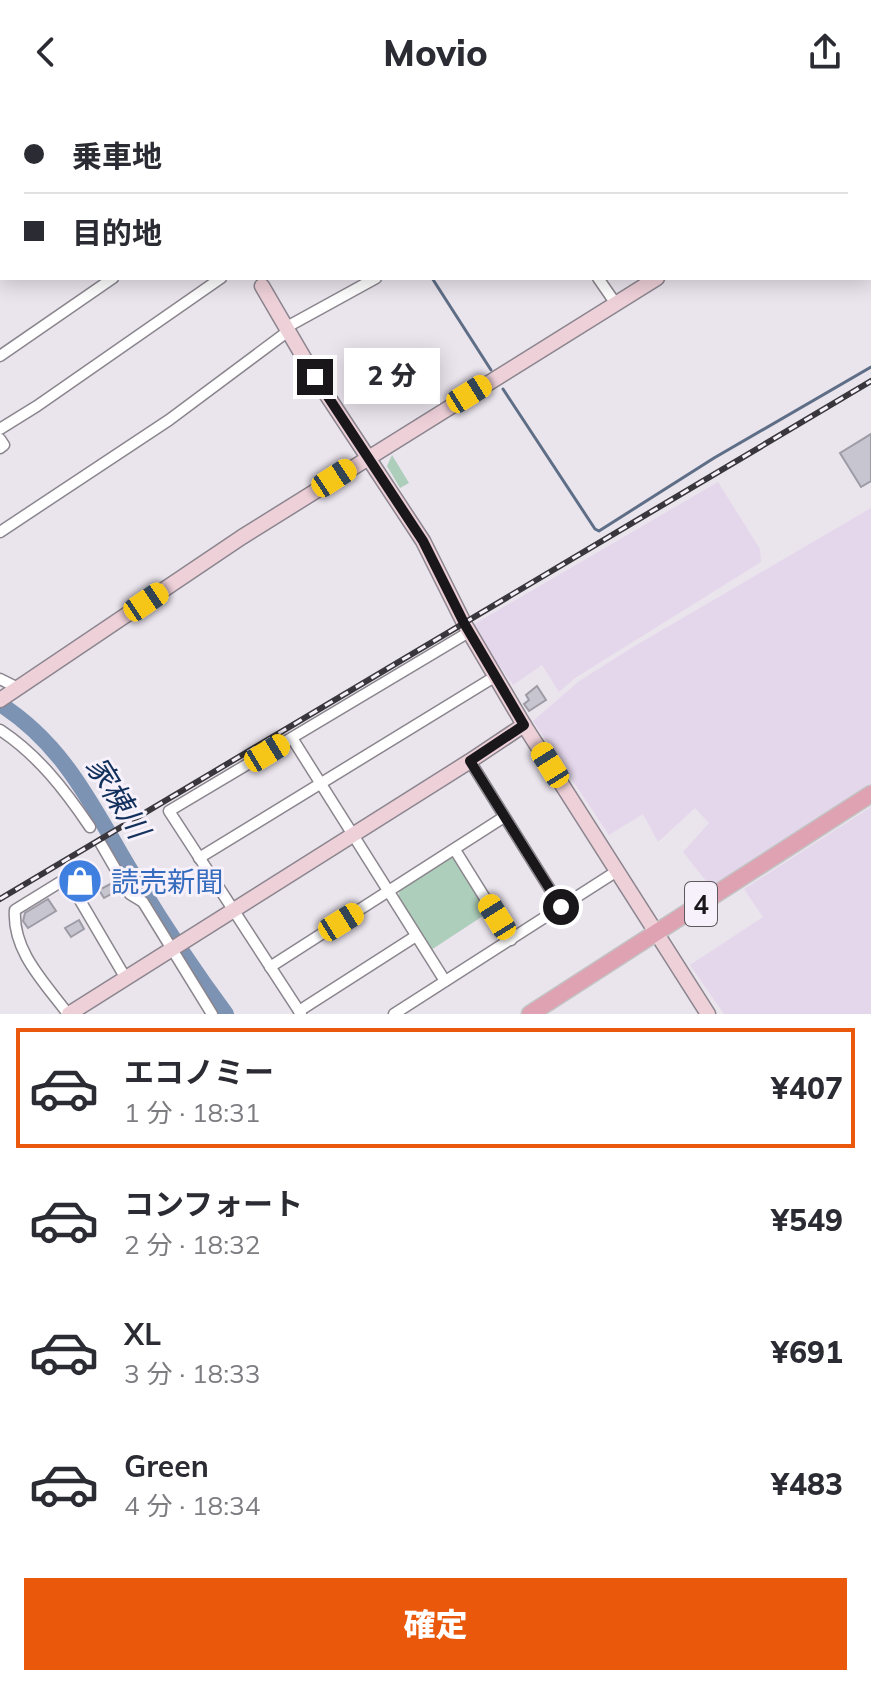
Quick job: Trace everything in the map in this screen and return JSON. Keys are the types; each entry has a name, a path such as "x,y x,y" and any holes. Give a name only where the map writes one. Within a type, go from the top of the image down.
{"main road":[{"name":"4","path":"530,1014 871,794"}],"street":[{"path":"0,356 110,280"},
{"path":"0,429 218,280"},
{"path":"0,532 169,420 286,330 373,280"},
{"path":"599,280 616,304"},
{"path":"0,700 242,537 654,280"},
{"path":"260,282 286,330 423,541 469,632 524,725 706,1014"},
{"path":"0,439 4,445 0,448"},
{"path":"416,936 300,1012 169,811 469,632"},
{"path":"199,858 496,676"},
{"path":"0,679 16,690"},
{"path":"125,977 71,885 62,881 15,910 15,934 26,955 69,1014 524,725"},
{"path":"0,730 30,752 46,769 90,827"},
{"path":"292,738 445,981"},
{"path":"470,761 561,907"},
{"path":"270,967 504,817"},
{"path":"101,844 130,894 143,902 212,1014"},
{"path":"455,850 511,940"},
{"path":"394,1014 617,871"}],"shaded area":[{"path":"718,482 760,549 761,562 575,678 559,692 542,665 513,685 471,626"},
{"path":"871,508 871,785 711,887 683,852 709,823 695,808 658,842 643,814 609,835 533,721 578,682 633,647"},
{"path":"871,807 871,1014 724,1014 690,965 763,917 744,889"}],"green space":[{"path":"392,455 409,483 400,488 387,466"},
{"path":"450,857 457,861 489,912 431,950 398,897 400,889"}],"building":[{"path":"871,434 871,481 861,487 840,453"},
{"path":"537,686 546,700 529,711 524,704 529,700 526,695"},
{"path":"87,872 91,878 85,881 88,886 83,889 73,877"},
{"path":"114,882 118,890 104,898 99,890"},
{"path":"48,899 56,911 28,928 23,921 25,913"},
{"path":"79,920 84,929 71,937 65,928"}],"waterway":[{"path":"433,280 491,370"},
{"path":"503,389 599,531 714,458 871,367"},
{"name":"家棟川","path":"0,704 45,741 63,762 169,932 226,1014"}],"railway":[{"path":"0,899 871,381"}],"place":[{"name":"読売新聞","path":"80,881"}],"route":[{"path":"315,377 423,541 464,623 524,725 470,761 561,907"}]}
